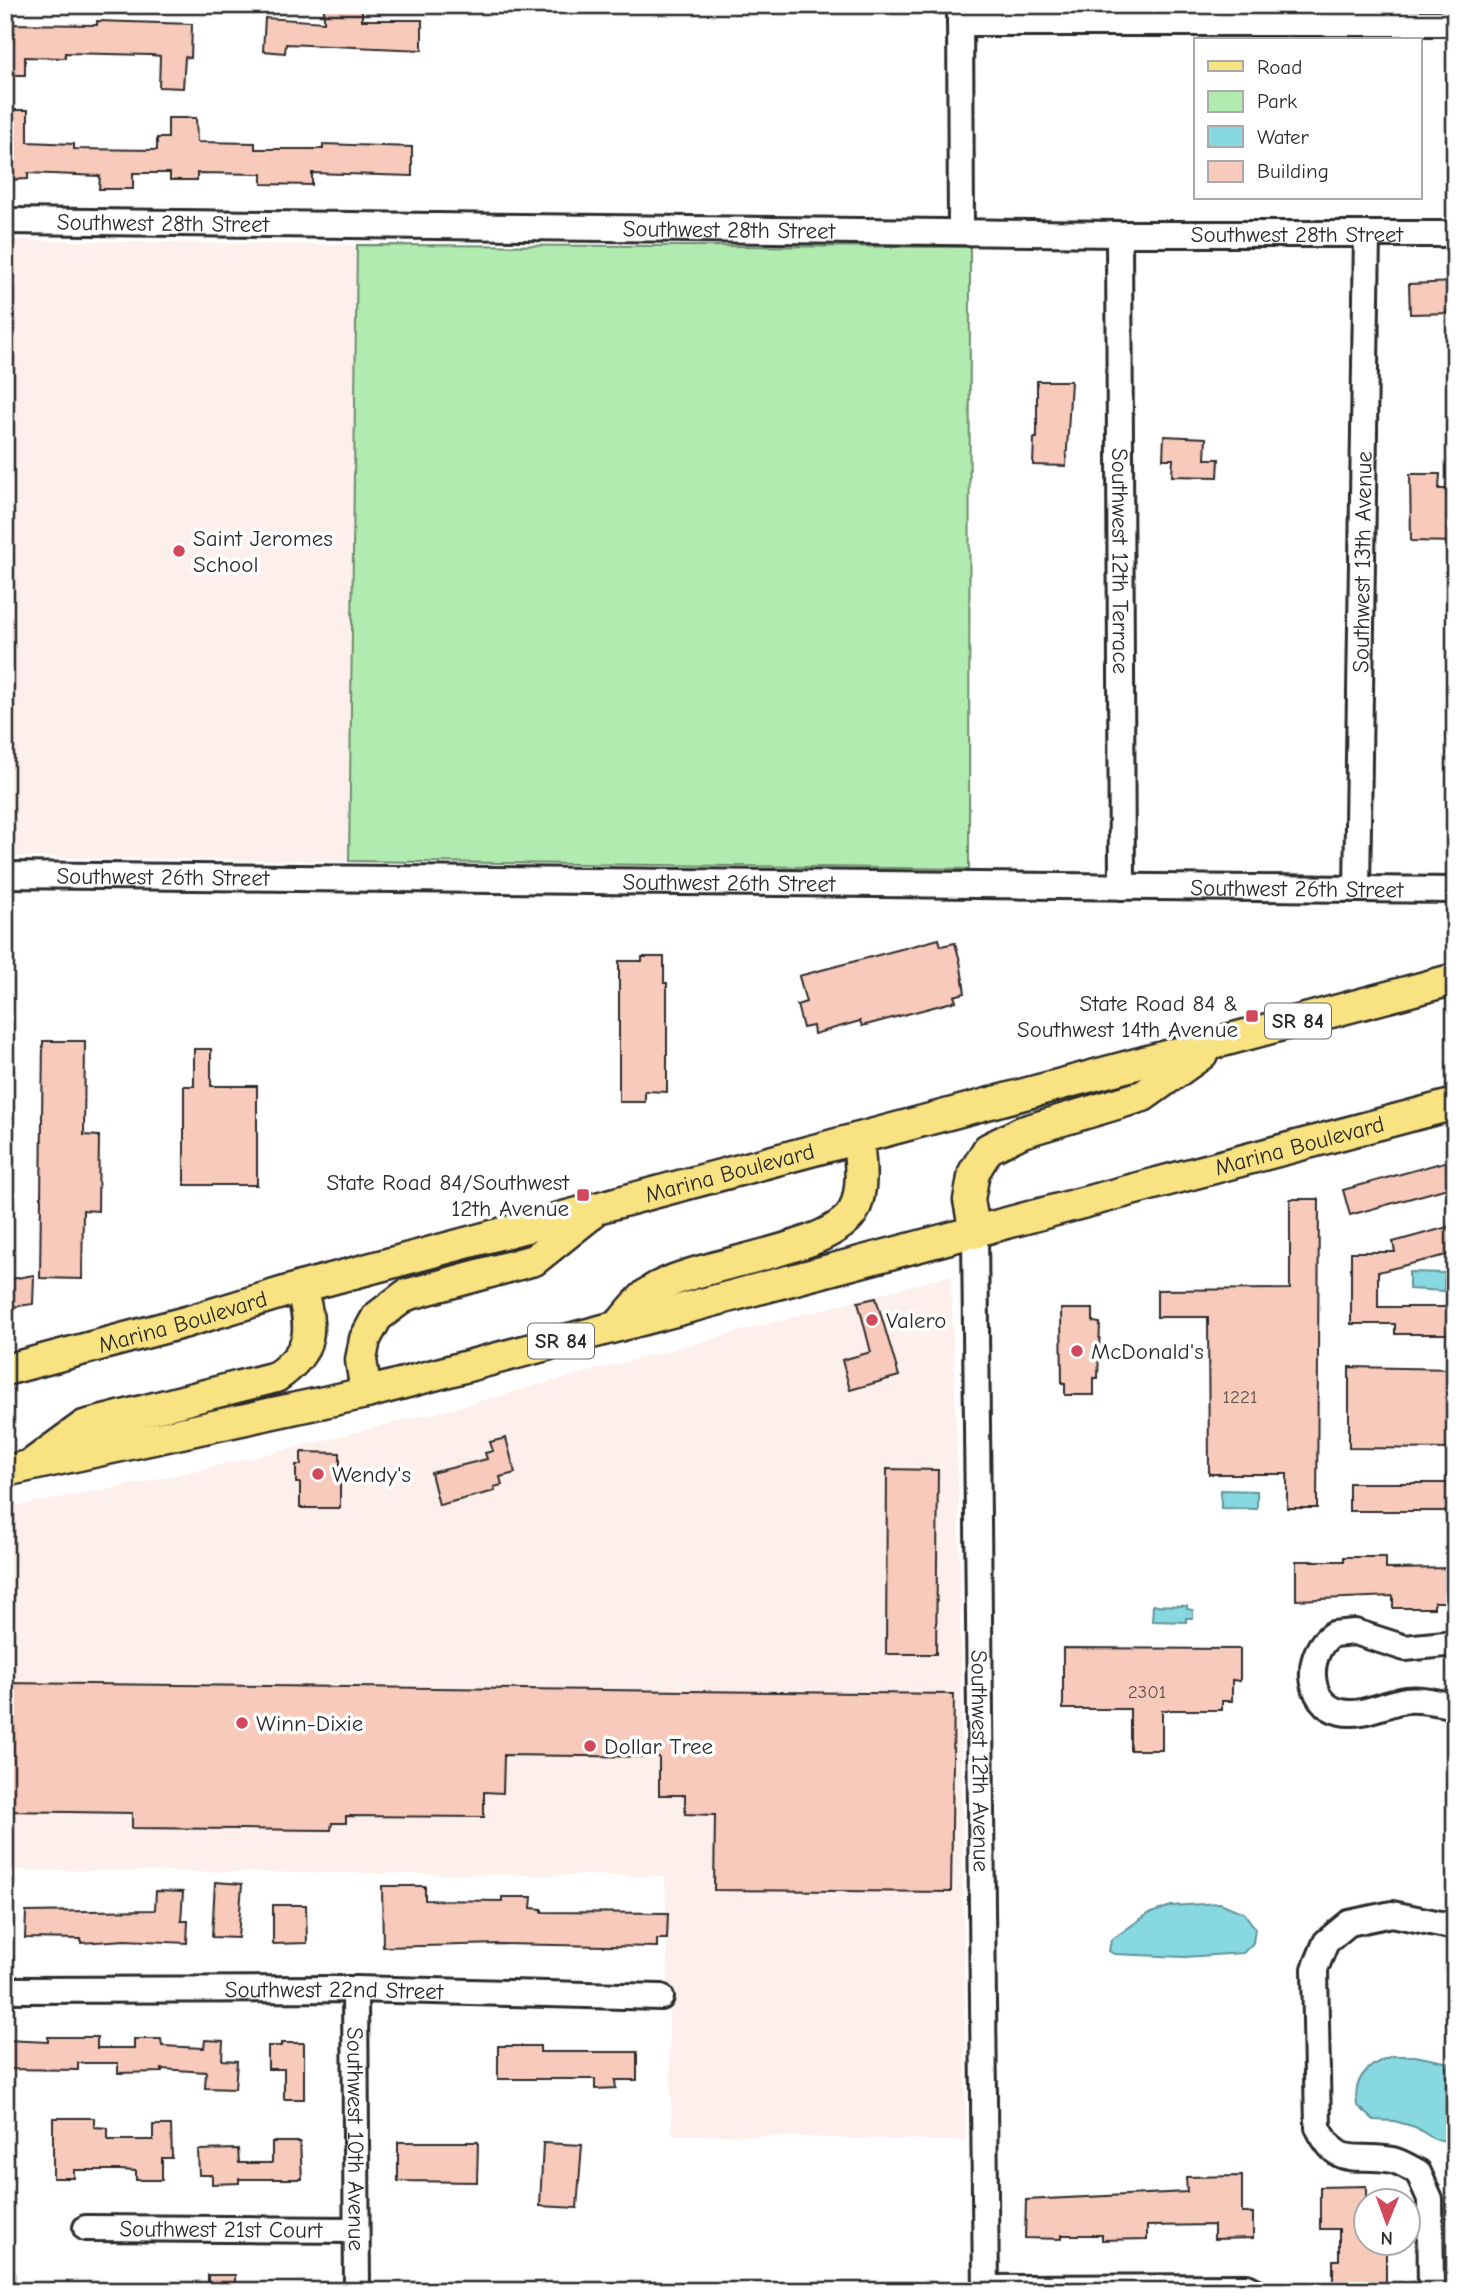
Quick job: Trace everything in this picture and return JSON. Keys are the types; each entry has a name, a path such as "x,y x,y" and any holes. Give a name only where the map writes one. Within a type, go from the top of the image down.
{"main road":[{"name":"Marina Boulevard","path":"5,1370 186,1322 301,1287 1455,979"},
{"path":"975,1233 969,1200 974,1172 988,1149 1021,1132 1143,1096 1219,1042"},
{"name":"Marina Boulevard","path":"17,1469 366,1393 1455,1104"},
{"path":"618,1326 651,1291 726,1262 816,1239 838,1229 854,1208 857,1196 861,1166 858,1139"},
{"path":"366,1393 361,1360 365,1339 377,1317 406,1295 534,1260 597,1209"},
{"path":"17,1469 84,1426 276,1377 295,1361 309,1337 309,1318 301,1287"}],"street":[{"path":"961,231 960,14 1455,23"},
{"name":"Southwest 28th Street","path":"5,220 1119,234 1455,234"},
{"name":"Southwest 12th Terrace","path":"1119,234 1122,887"},
{"name":"Southwest 13th Avenue","path":"1357,889 1367,235"},
{"name":"Southwest 26th Street","path":"5,875 1455,890"},
{"name":"Southwest 12th Avenue","path":"975,1233 986,2290"},
{"path":"1455,1643 1405,1648 1355,1632 1333,1634 1319,1648 1312,1678 1315,1688 1327,1705 1345,1713 1416,1699 1455,1706"},
{"path":"1431,2291 1430,2199 1418,2172 1393,2160 1350,2159 1328,2147 1318,2127 1315,1969 1326,1942 1349,1923 1392,1914 1455,1927"},
{"name":"Southwest 22nd Street","path":"5,1990 355,1989 662,1997"},
{"name":"Southwest 10th Avenue","path":"355,1989 356,2291"},
{"name":"Southwest 21st Court","path":"86,2228 356,2230"},
{"path":"986,2290 1247,2287 1255,2291"}],"shaded area":[{"name":"Saint Jeromes School","path":"5,240 357,245 349,861 5,857"},
{"path":"951,1275 959,1513 966,2141 672,2134 665,1876 5,1870 5,1508 137,1484 289,1449 446,1410"}],"green space":[{"path":"357,245 970,247 969,869 349,861"}],"water":[{"path":"1409,1272 1445,1273 1444,1291 1409,1289"},
{"path":"1221,1490 1257,1491 1257,1509 1221,1508"},
{"path":"1153,1605 1187,1606 1187,1609 1193,1610 1193,1618 1186,1618 1186,1622 1152,1621"},
{"path":"1220,1903 1244,1913 1255,1928 1253,1943 1243,1953 1184,1957 1114,1954 1109,1951 1111,1940 1148,1914 1171,1906"},
{"path":"1392,2056 1415,2056 1455,2064 1455,2142 1434,2139 1415,2127 1394,2121 1374,2120 1357,2105 1357,2087 1364,2073 1376,2063"}],"building":[{"path":"324,5 362,7 362,20 422,20 422,50 286,44 285,53 263,51 265,18 324,22"},
{"path":"97,21 192,24 191,58 185,57 183,88 159,87 160,56 151,55 65,53 65,58 25,57 25,75 5,75 5,24 97,25"},
{"path":"5,110 28,110 28,142 74,144 74,149 157,150 157,138 168,138 168,118 196,118 197,142 255,143 255,149 323,149 323,144 412,147 412,176 312,173 312,185 262,184 262,174 197,173 197,180 170,180 170,173 133,173 133,189 99,189 100,176 28,173 28,179 5,180"},
{"path":"1455,282 1455,313 1410,314 1409,284"},
{"path":"1037,381 1071,381 1066,466 1033,465 1034,438 1037,438"},
{"path":"1164,436 1206,438 1205,459 1219,459 1218,477 1172,476 1173,459 1163,459"},
{"path":"1410,474 1440,474 1439,489 1455,489 1455,542 1411,541"},
{"path":"939,939 941,946 955,943 960,961 965,993 954,996 956,1001 862,1026 860,1021 814,1034 813,1026 803,1028 797,1005 806,1002 799,976"},
{"path":"642,957 664,957 664,983 667,983 667,1092 645,1091 645,1102 619,1102 619,961 642,961"},
{"path":"43,1041 85,1041 84,1135 99,1136 98,1211 83,1210 82,1279 40,1278"},
{"path":"194,1049 211,1049 211,1086 257,1086 257,1185 184,1185 184,1086 194,1086"},
{"path":"1455,1159 1455,1186 1350,1215 1343,1190"},
{"path":"1290,1199 1319,1199 1317,1508 1287,1508 1287,1474 1209,1474 1208,1317 1157,1317 1157,1290 1290,1289"},
{"path":"1455,1225 1455,1253 1378,1272 1378,1307 1455,1307 1455,1334 1395,1334 1395,1324 1351,1324 1351,1252 1395,1252 1393,1242"},
{"path":"34,1275 33,1304 5,1308 5,1280"},
{"path":"876,1298 899,1376 850,1390 842,1360 871,1352 858,1302"},
{"name":"McDonald's","path":"1061,1309 1093,1309 1093,1322 1100,1323 1098,1378 1094,1378 1094,1395 1065,1395 1065,1384 1062,1384"},
{"path":"1349,1367 1455,1369 1455,1449 1349,1448"},
{"path":"506,1438 515,1473 500,1477 502,1485 494,1487 495,1491 439,1505 431,1473 487,1459 485,1453 493,1451 490,1442"},
{"name":"Wendy's","path":"301,1452 340,1453 340,1508 300,1508 300,1483 296,1483 296,1465 301,1465"},
{"path":"887,1469 938,1470 936,1654 886,1654"},
{"path":"1349,1483 1455,1483 1455,1511 1349,1511"},
{"path":"1344,1557 1386,1557 1386,1569 1455,1568 1455,1602 1434,1602 1434,1608 1393,1608 1393,1596 1296,1600 1296,1561 1344,1561"},
{"path":"1063,1648 1240,1649 1240,1681 1232,1680 1232,1701 1222,1701 1222,1710 1162,1710 1162,1750 1130,1750 1130,1709 1063,1709"},
{"path":"5,1683 954,1694 951,1892 714,1890 715,1815 685,1814 685,1795 659,1795 659,1757 504,1755 503,1793 484,1792 484,1817 346,1816 346,1823 332,1823 331,1830 132,1828 132,1813 5,1811"},
{"path":"215,1882 242,1884 238,1938 212,1937"},
{"path":"382,1886 425,1886 425,1900 502,1901 502,1897 532,1897 531,1908 542,1909 542,1912 668,1913 667,1939 657,1939 657,1947 502,1944 383,1947"},
{"path":"156,1891 183,1892 181,1921 188,1921 187,1943 125,1940 81,1943 81,1939 25,1938 26,1912 155,1910"},
{"path":"273,1905 306,1905 307,1943 273,1944"},
{"path":"48,2037 97,2037 97,2048 134,2048 134,2039 161,2039 162,2046 204,2048 205,2040 223,2041 222,2060 237,2061 235,2089 205,2088 206,2072 162,2069 162,2072 118,2073 118,2063 78,2063 78,2070 5,2069 5,2040 48,2042"},
{"path":"281,2043 304,2043 304,2099 284,2099 284,2069 268,2069 268,2046 281,2046"},
{"path":"498,2046 540,2046 540,2052 637,2052 637,2080 615,2080 616,2088 595,2089 595,2079 498,2079"},
{"path":"53,2118 94,2118 94,2127 108,2128 108,2140 153,2140 153,2125 171,2125 172,2158 162,2158 162,2180 136,2180 136,2171 120,2170 74,2170 74,2178 53,2178"},
{"path":"272,2142 300,2142 302,2179 239,2179 239,2183 212,2184 212,2175 199,2175 198,2150 238,2149 239,2163 272,2163"},
{"path":"398,2142 478,2142 477,2182 398,2181"},
{"path":"543,2143 582,2145 577,2208 540,2206"},
{"path":"1242,2176 1242,2213 1253,2213 1253,2238 1214,2239 1214,2225 1147,2226 1147,2239 1102,2240 1102,2235 1062,2235 1062,2239 1025,2238 1026,2200 1187,2192 1186,2177"},
{"path":"1366,2186 1352,2188 1352,2258 1386,2258 1386,2291 1333,2291 1333,2260 1339,2260 1339,2229 1320,2229 1320,2187"},
{"path":"208,2275 235,2275 235,2291 208,2291"}],"place":[{"name":"Saint Jeromes School","path":"179,551"},
{"name":"State Road 84 & Southwest 14th Avenue","path":"1252,1016"},
{"name":"State Road 84/Southwest 12th Avenue","path":"583,1195"},
{"name":"Valero","path":"872,1320"},
{"name":"McDonald's","path":"1077,1351"},
{"name":"Wendy's","path":"318,1474"},
{"name":"Winn-Dixie","path":"242,1723"},
{"name":"Dollar Tree","path":"590,1746"}]}
